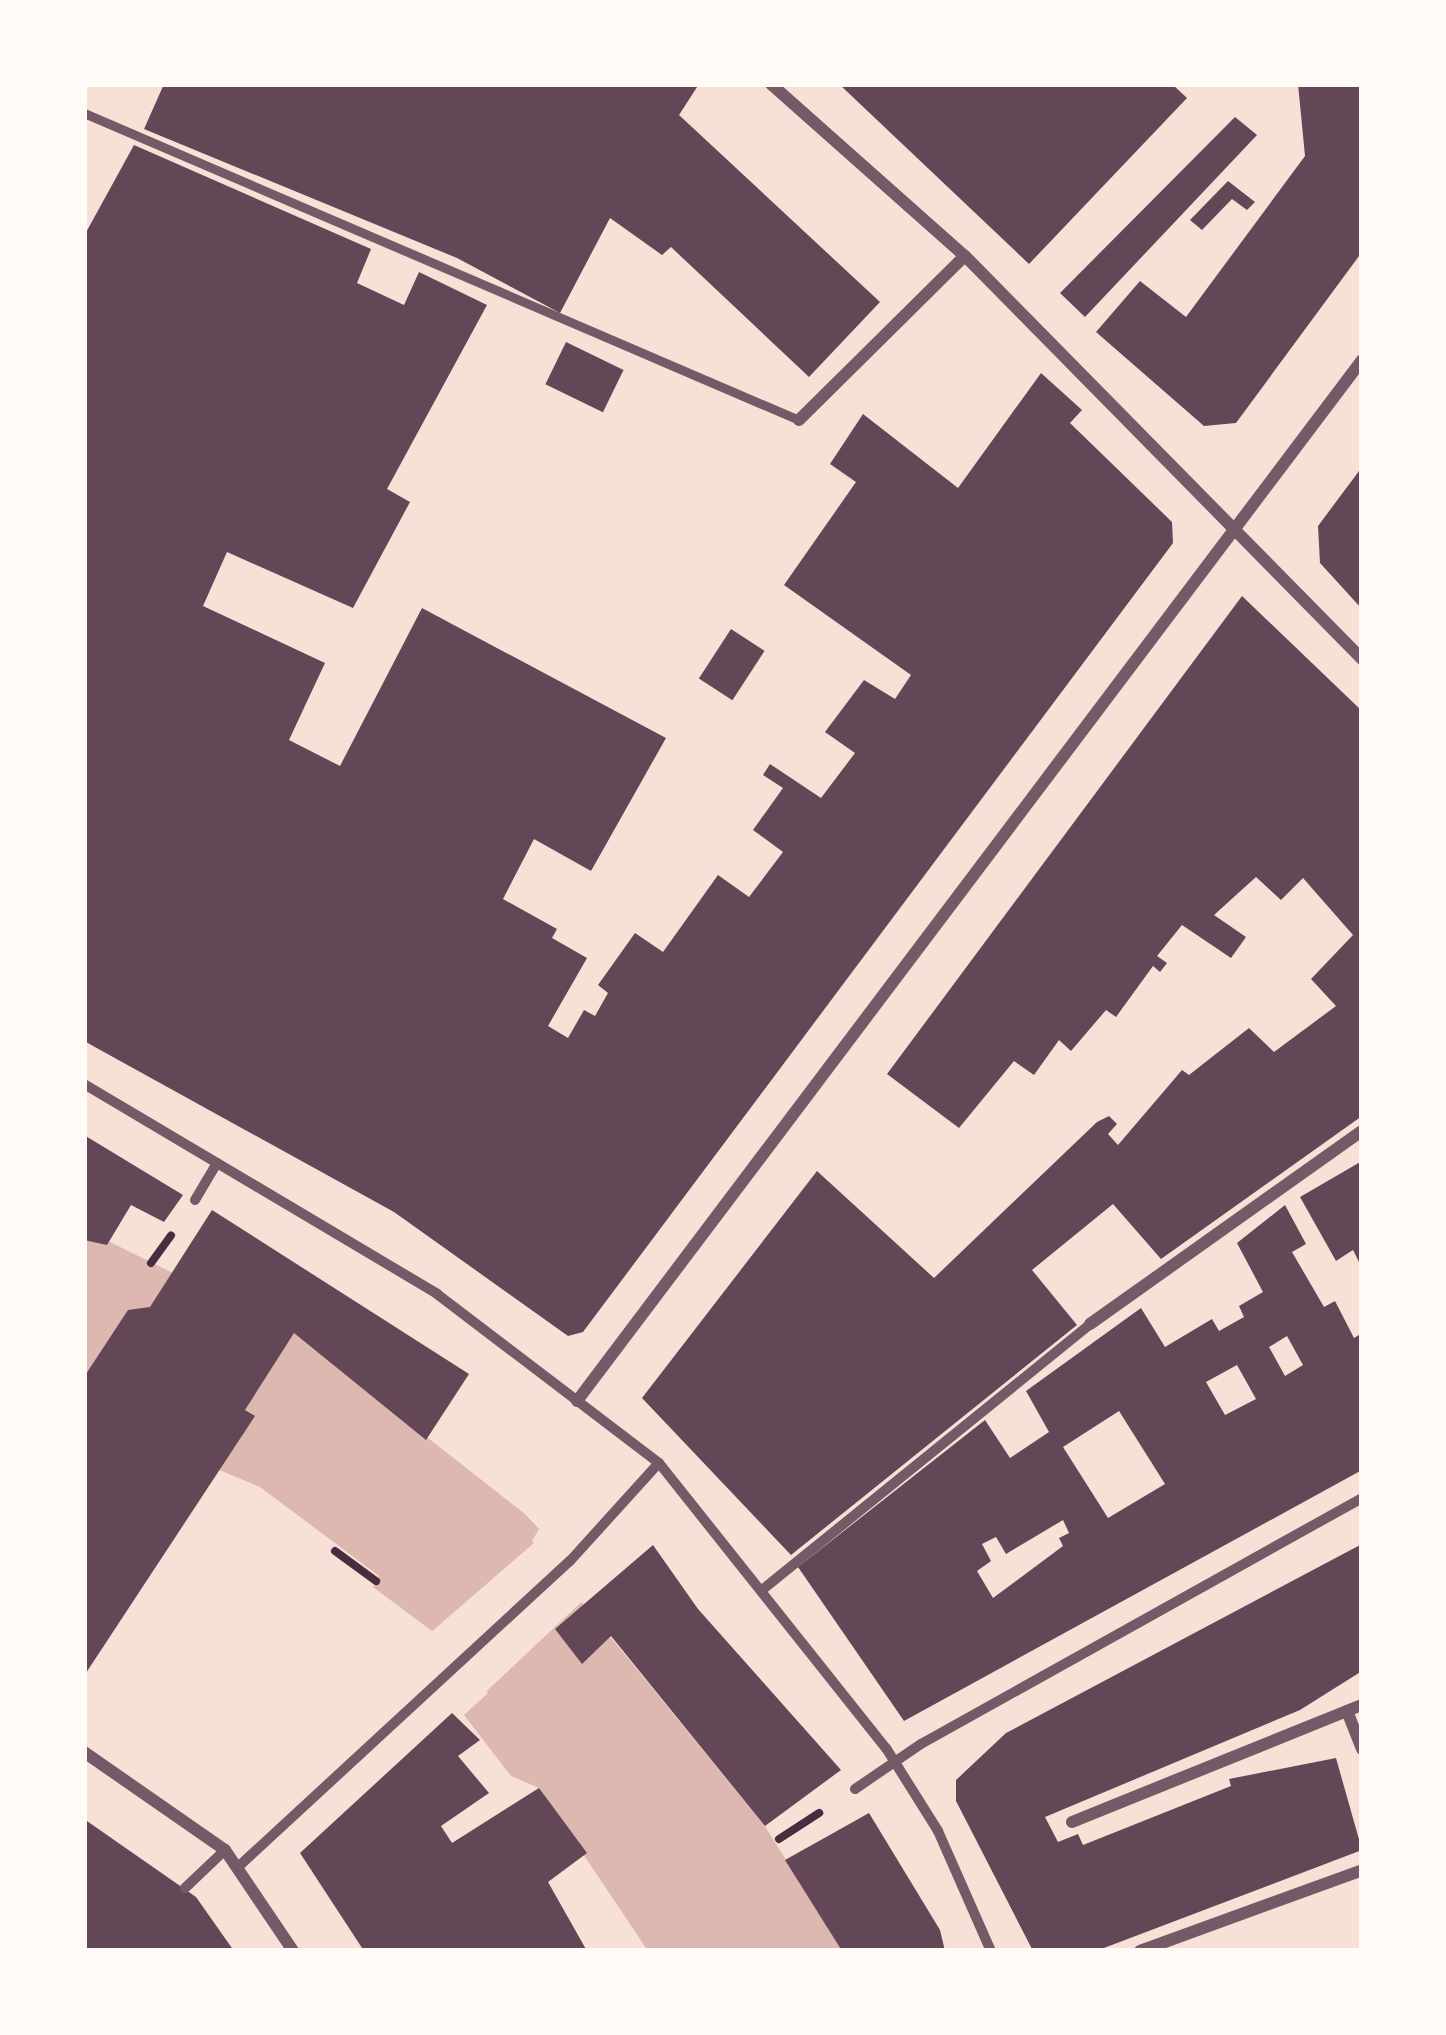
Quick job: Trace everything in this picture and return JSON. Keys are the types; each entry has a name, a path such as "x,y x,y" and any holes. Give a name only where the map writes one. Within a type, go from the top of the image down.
{"street":[{"path":"771,84 965,256 1362,658"},
{"path":"799,420 965,256"},
{"path":"577,1401 1362,360"},
{"path":"84,1084 437,1294 659,1463 895,1764 938,1831 991,1951"},
{"path":"762,1590 1090,1324 1362,1131"},
{"path":"195,1201 217,1163"},
{"path":"238,1867 570,1561 659,1463"},
{"path":"855,1790 1362,1498"},
{"path":"1072,1822 1362,1705"},
{"path":"1347,1711 1362,1749"},
{"path":"84,1752 225,1850 293,1951"},
{"path":"185,1888 225,1850"},
{"path":"1140,1951 1362,1870"}],"lane":[{"path":"84,113 799,420"}],"path":[{"path":"335,1551 376,1581"}],"shaded area":[{"path":"84,1240 110,1242 294,1333 525,1514 539,1529 532,1541 765,1826 842,1951 648,1951 539,1788 511,1776 464,1715 488,1693 440,1637 373,1587 379,1576 260,1487 84,1414"}],"pier":[{"path":"542,1536 589,1595 459,1717 480,1693 430,1633"}],"building":[{"path":"164,84 699,84 679,115 880,302 809,377 671,247 662,255 610,218 560,313 457,258 144,129"},
{"path":"839,84 1172,84 1187,98 1029,264"},
{"path":"1298,84 1362,84 1362,252 1236,423 1204,426 1096,332 1140,281 1186,317 1305,156"},
{"path":"1235,117 1257,135 1085,317 1060,293"},
{"path":"134,145 371,249 357,283 404,305 419,272 487,305 387,489 410,502 353,608 227,552 203,606 325,663 289,740 340,766 422,608 666,738 591,871 534,839 503,899 557,929 552,938 587,958 548,1026 568,1038 584,1010 595,1016 608,993 598,985 635,933 663,952 718,875 749,897 783,852 753,830 783,788 763,775 770,764 821,798 855,753 825,732 864,680 895,699 911,675 784,585 856,482 830,464 863,414 958,488 1041,373 1082,410 1070,423 1172,522 1173,543 583,1332 568,1336 394,1212 84,1041 84,236"},
{"path":"1228,181 1255,202 1247,210 1232,199 1202,230 1190,220"},
{"path":"566,342 624,370 603,412 545,384"},
{"path":"1362,467 1362,609 1320,563 1318,526"},
{"path":"1242,596 1362,711 1362,1116 1161,1259 1113,1204 1032,1270 1077,1325 791,1555 642,1398 817,1171 934,1278 1097,1122 1109,1116 1117,1124 1108,1134 1118,1145 1182,1070 1189,1075 1249,1028 1274,1052 1336,1006 1311,979 1353,935 1303,878 1281,900 1256,877 1214,915 1246,937 1231,958 1182,925 1157,956 1167,963 1160,972 1153,966 1116,1017 1106,1010 1071,1051 1059,1040 1034,1075 1014,1061 959,1128 887,1074"},
{"path":"731,629 765,651 732,700 699,678"},
{"path":"84,1135 183,1195 164,1222 131,1205 107,1245 84,1240"},
{"path":"1362,1161 1362,1268 1353,1250 1336,1261 1300,1197"},
{"path":"1285,1205 1306,1244 1292,1252 1324,1307 1335,1301 1354,1338 1362,1333 1362,1470 904,1721 798,1567 985,1420 1010,1458 1049,1432 1026,1391 1141,1308 1165,1347 1212,1319 1219,1331 1244,1317 1239,1306 1263,1292 1237,1243","holes":["1287,1336 1303,1365 1285,1376 1269,1347","1237,1365 1256,1399 1225,1415 1206,1382","1119,1411 1165,1484 1108,1518 1063,1447","1063,1520 1069,1533 1059,1538 1063,1546 993,1598 977,1571 991,1561 982,1544 996,1537 1006,1554"]},
{"path":"212,1210 469,1374 426,1440 294,1333 245,1410 255,1416 84,1676 84,1377 128,1310 150,1307"},
{"path":"1362,1544 1362,1671 1300,1710 1045,1817 1058,1842 1078,1834 1083,1845 1231,1786 1229,1779 1336,1758 1362,1850 1096,1951 1033,1951 956,1801 956,1780 1006,1733"},
{"path":"653,1545 698,1609 841,1770 765,1826 611,1636 582,1664 555,1629"},
{"path":"452,1713 480,1740 458,1756 489,1793 441,1826 452,1843 539,1788 587,1853 548,1882 587,1951 364,1951 300,1853"},
{"path":"869,1813 940,1930 945,1951 842,1951 785,1860"},
{"path":"84,1819 196,1897 234,1951 84,1951"}]}
